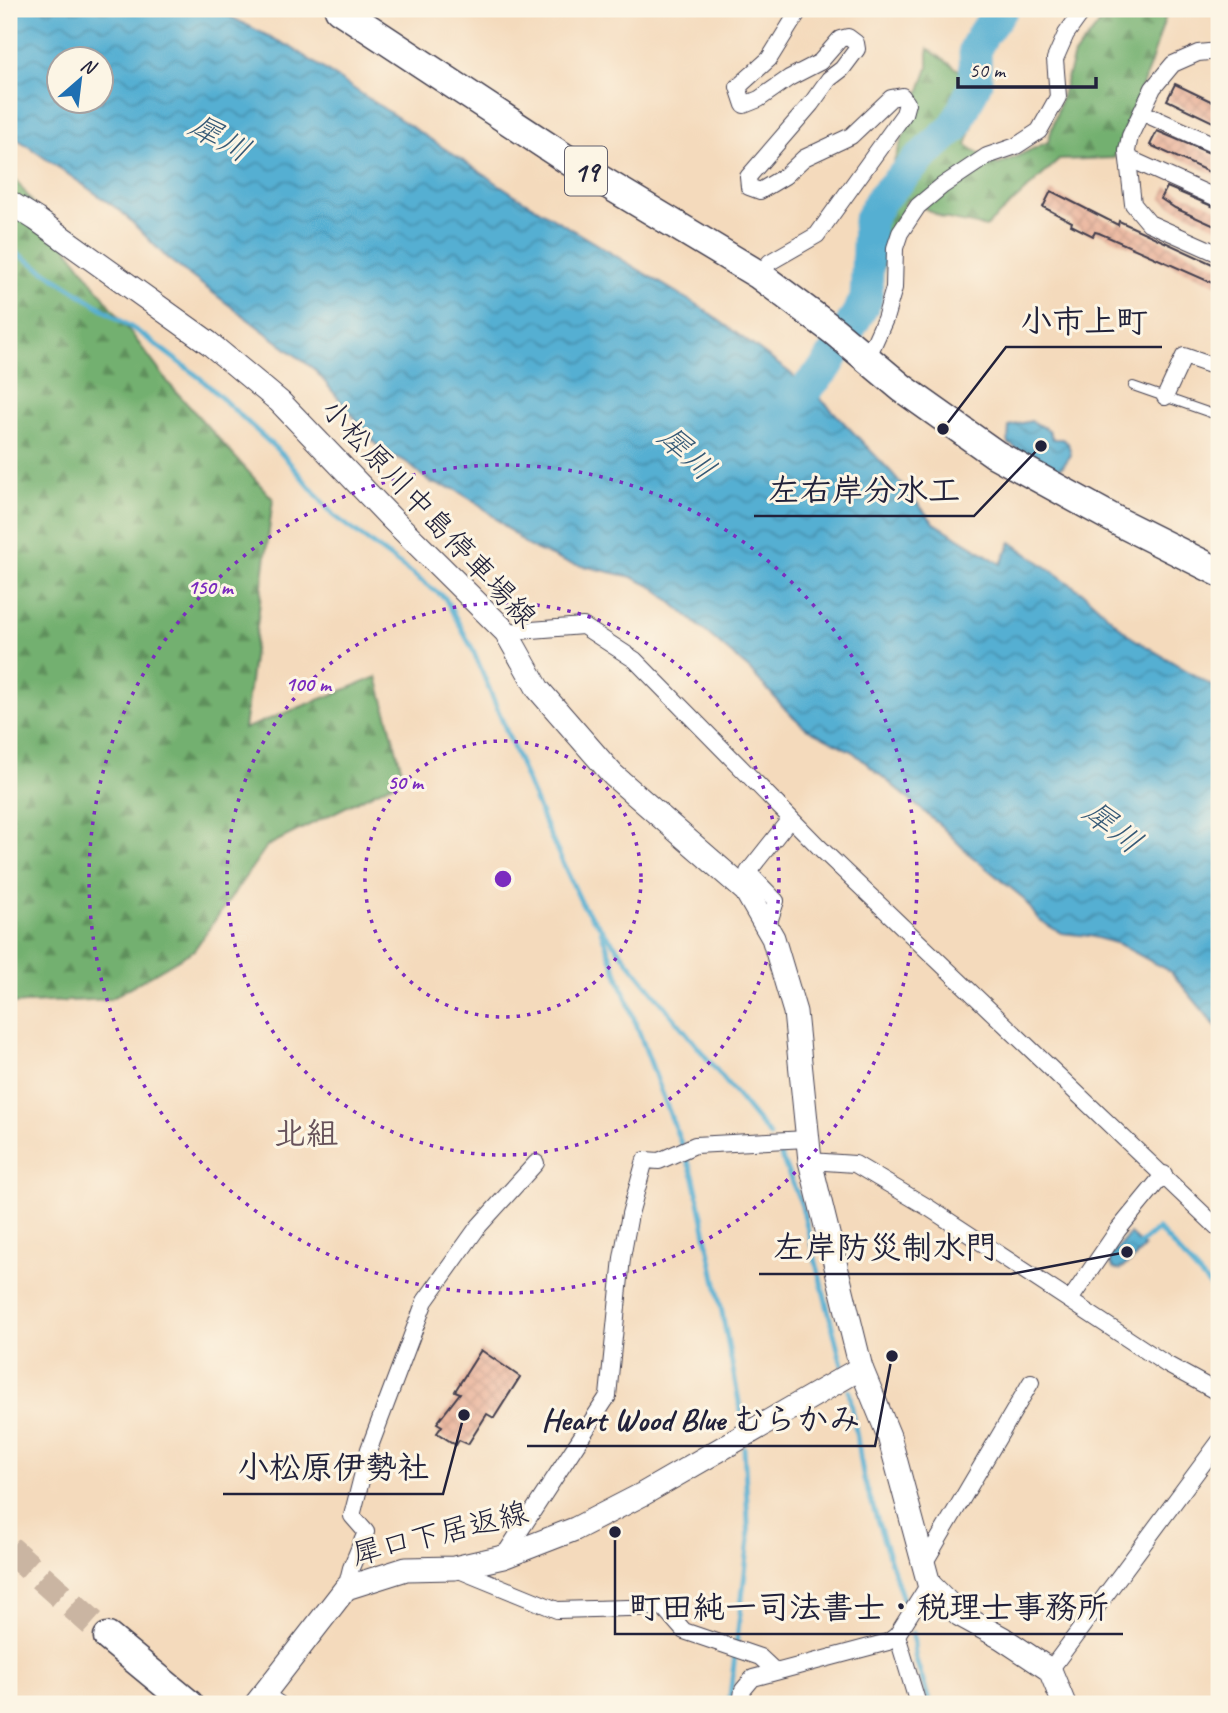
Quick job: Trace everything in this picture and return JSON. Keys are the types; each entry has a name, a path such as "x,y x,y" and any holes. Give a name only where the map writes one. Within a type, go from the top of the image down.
{"highway":[{"name":"19","path":"339,9 571,162 759,275 834,331 902,388 995,454 1121,523 1219,572"},
{"path":"108,1637 189,1704"}],"main road":[{"name":"小松原川中島停車場線","path":"9,202 209,343 280,402 391,518 506,632 538,689 612,775 746,891 773,938 795,1012 808,1150 861,1368 889,1436 927,1573 960,1615 1002,1638 1050,1670"},
{"name":"犀口下居返線","path":"267,1701 346,1588 406,1569 454,1568 503,1557 575,1529 643,1494 861,1368"},
{"path":"1050,1670 1064,1704"}],"street":[{"path":"759,275 770,262 817,235 904,114 907,103 902,96 891,98 851,136 804,158 785,176 760,191 749,187 748,177 857,49 856,43 848,37 840,39 820,62 789,78 759,99 744,105 738,87 769,59 800,9"},
{"path":"862,355 886,319 894,288 895,248 900,233 918,206 942,186 987,156 1016,146 1039,131 1058,97 1055,59 1066,34 1084,9"},
{"path":"1219,51 1198,52 1173,64 1153,88 1130,136 1128,158 1133,204 1149,223 1219,254"},
{"path":"1143,113 1219,147"},
{"path":"1128,158 1219,199"},
{"path":"1165,397 1184,356 1219,368"},
{"path":"506,632 583,626 635,660 790,819 1219,1228"},
{"path":"767,928 776,901 748,872 790,819"},
{"path":"503,1557 608,1396 618,1286 630,1214 645,1160 659,1161 695,1145 808,1150 855,1164 929,1208 1166,1364 1219,1393"},
{"path":"346,1588 366,1532 352,1516 369,1449 425,1301 478,1227 536,1163"},
{"path":"1070,1300 1118,1230 1164,1174"},
{"path":"741,1704 743,1690 753,1678 888,1642 897,1635 927,1573 1031,1382"},
{"path":"1050,1670 1219,1442"},
{"path":"454,1568 557,1610 663,1607 684,1630 760,1657 775,1671"},
{"path":"897,1635 918,1704"}],"lane":[{"path":"1133,386 1219,416"}],"green space":[{"path":"1112,9 1168,9 1150,65 1114,158 1059,160 986,227 943,218 907,199 878,283 853,274 928,68 928,49 986,89 966,145 998,165 1048,142 1074,55"},
{"path":"9,171 171,386 273,499 244,729 377,677 404,778 267,846 194,950 110,999 9,1004"}],"water":[{"name":"犀川","path":"9,9 215,9 292,48 518,197 702,308 789,372 828,406 892,473 933,522 1001,564 1011,542 1083,593 1131,637 1219,690 1219,1030 1171,972 1119,944 1090,936 1061,933 1039,920 1022,897 853,752 806,728 750,670 655,588 632,577 565,562 528,546 480,505 454,489 431,483 405,461 382,451 315,370 167,258 122,212 9,133"},
{"path":"1031,421 1049,430 1053,439 1062,439 1068,443 1071,455 1063,466 1054,472 1008,443 1009,426"},
{"path":"1130,1234 1144,1247 1133,1260 1119,1270 1114,1269 1110,1263 1111,1255"}],"building":[{"path":"1175,84 1219,105 1219,125 1167,100"},
{"path":"1157,131 1219,157 1219,188 1212,184 1216,175 1150,145"},
{"path":"1167,187 1219,209 1219,228 1161,199"},
{"path":"1051,191 1118,225 1119,221 1219,267 1219,286 1099,233 1095,232 1093,236 1071,225 1072,222 1043,207"},
{"path":"481,1350 520,1377 494,1418 487,1414 468,1444 459,1440 456,1445 437,1433 442,1426 437,1423 460,1393 455,1391"}],"waterway":[{"path":"776,422 827,366 866,300 869,221 881,199 919,159 955,127 976,82 975,49 1002,9"},
{"path":"9,248 143,335 200,378 284,456 334,516 445,598 473,650 547,829 583,906 770,1136"},
{"path":"601,931 694,1178 743,1423"},
{"path":"777,1147 801,1203 842,1365"},
{"path":"1136,1247 1158,1229 1219,1296"},
{"path":"849,1391 864,1479 906,1609"},
{"path":"729,1704 749,1540 744,1448"},
{"path":"913,1633 915,1656 930,1704"}],"tunnel":[{"path":"9,1549 108,1637"}],"place":[{"name":"小市上町","path":"943,429"},
{"name":"左右岸分水工","path":"1041,446"},
{"name":"左岸防災制水門","path":"1127,1252"},
{"name":"Heart Wood Blue むらかみ","path":"892,1356"},
{"name":"小松原伊勢社","path":"464,1415"},
{"name":"町田純一司法書士・税理士事務所","path":"615,1532"}],"district":[{"name":"北組","path":"306,1133"}]}
